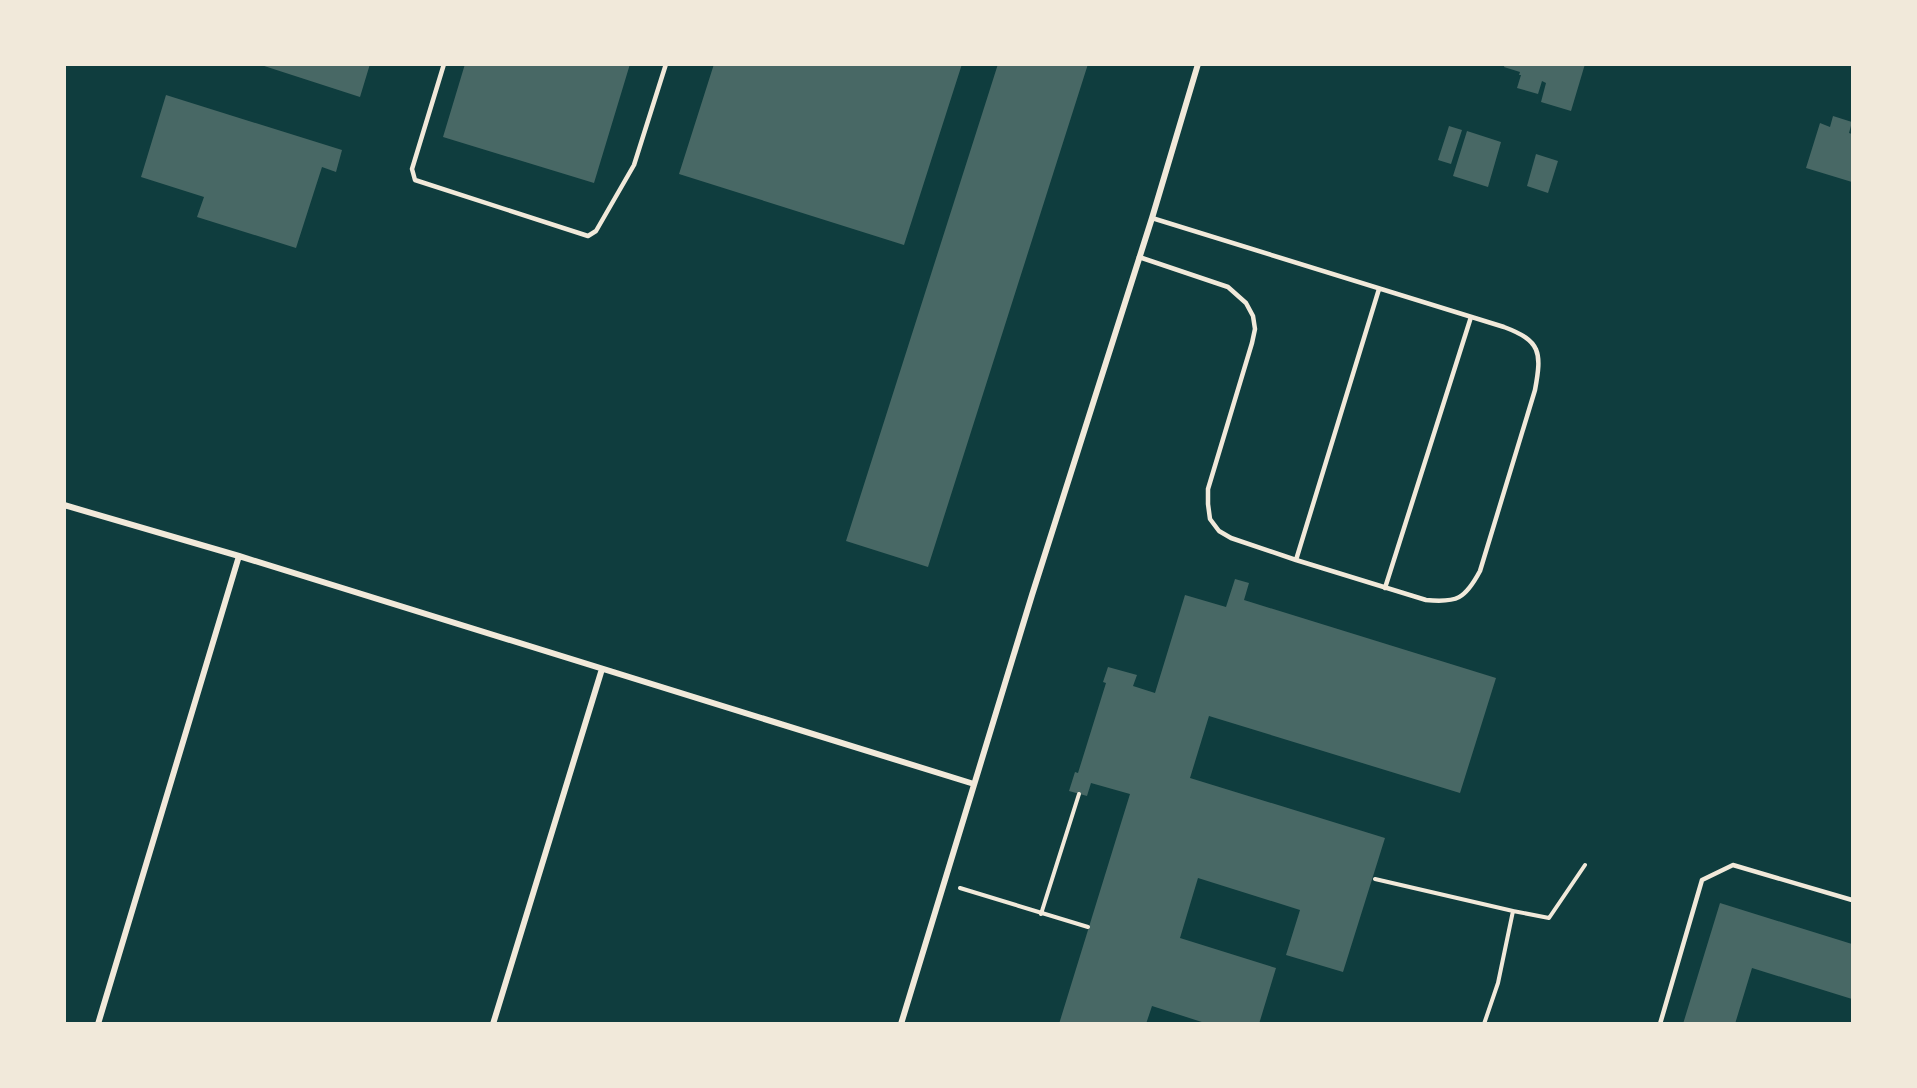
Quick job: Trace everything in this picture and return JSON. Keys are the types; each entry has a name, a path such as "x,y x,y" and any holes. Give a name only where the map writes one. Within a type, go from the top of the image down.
{"street":[{"path":"901,1023 1198,64"},
{"path":"64,506 239,556 974,784"},
{"path":"98,1023 239,556"},
{"path":"493,1023 602,669"}],"lane":[{"path":"444,64 412,170 415,180 588,236 596,231 634,165 666,64"},
{"path":"1139,257 1228,287 1246,303 1253,316 1255,329 1252,343 1208,489 1210,519 1219,531 1232,538 1296,560 1426,600 1445,602 1458,598 1471,587 1480,571 1535,390 1540,364 1534,345 1524,335 1471,317 1152,218"},
{"path":"1296,560 1379,289"},
{"path":"1385,588 1471,317"},
{"path":"1660,1023 1702,880 1733,865 1852,900"}],"path":[{"path":"1041,914 1079,794"},
{"path":"1375,879 1549,918 1585,865"},
{"path":"944,884 1089,927"},
{"path":"1484,1023 1498,983 1514,911"}],"building":[{"path":"258,64 370,64 360,97"},
{"path":"465,64 630,64 594,183 443,137"},
{"path":"714,64 962,64 904,245 679,174"},
{"path":"998,64 1088,64 928,567 846,541"},
{"path":"1505,64 1585,64 1571,111 1541,102 1546,83 1542,81 1538,94 1517,88 1520,72 1504,67"},
{"path":"166,95 342,150 336,172 322,167 296,248 197,217 204,197 141,177"},
{"path":"1833,116 1852,122 1849,133 1852,134 1852,182 1806,168 1820,123 1830,127"},
{"path":"1449,126 1462,130 1451,164 1438,160"},
{"path":"1467,131 1501,142 1488,187 1453,176"},
{"path":"1536,154 1558,161 1548,193 1527,186"},
{"path":"1235,579 1249,583 1244,600 1496,678 1460,793 1209,716 1190,778 1385,838 1343,972 1286,955 1300,910 1198,878 1180,938 1276,968 1259,1024 1208,1024 1152,1006 1146,1024 1059,1024 1130,794 1091,783 1087,796 1069,791 1075,772 1078,773 1106,683 1103,682 1108,667 1137,675 1133,686 1155,693 1185,595 1226,607"},
{"path":"1720,903 1852,944 1852,999 1752,968 1735,1024 1683,1024"}]}
